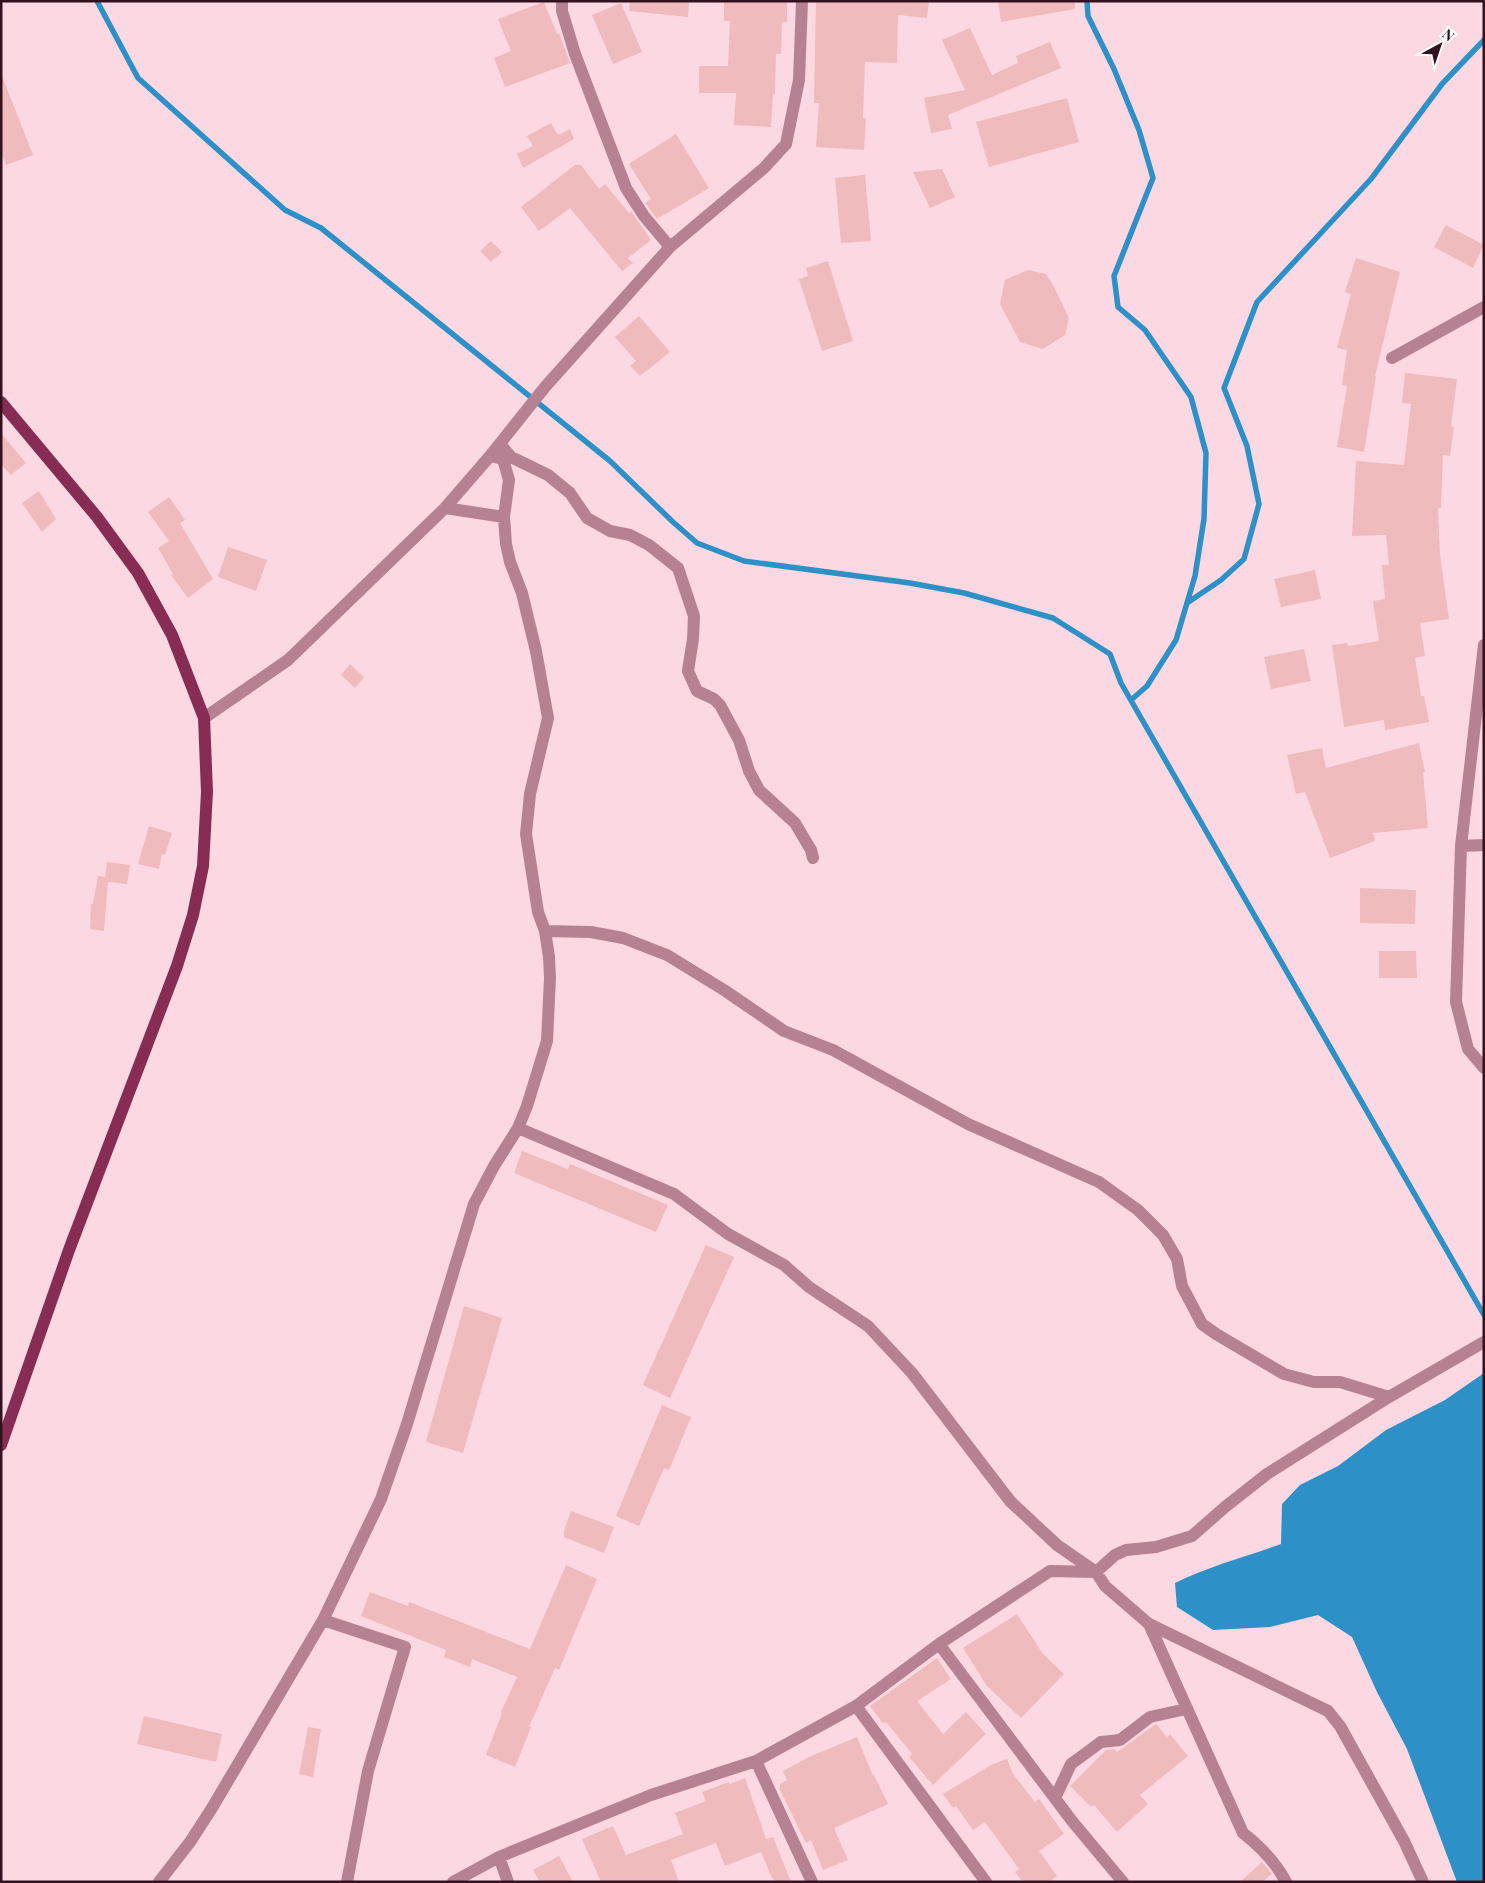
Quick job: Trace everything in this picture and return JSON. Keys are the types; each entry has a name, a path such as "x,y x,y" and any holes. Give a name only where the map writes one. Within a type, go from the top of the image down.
{"main road":[{"path":"1,402 97,517 138,573 172,635 204,718 206,801 203,866 193,915 178,966 69,1250 1,1445"}],"street":[{"path":"562,1 562,11 574,54 626,188 644,216 670,247"},
{"path":"204,718 288,660 445,508 500,444 545,387 670,247 764,168 786,144 800,80 802,1"},
{"path":"1392,358 1484,307"},
{"path":"500,444 511,457 548,475 570,493 587,518 610,531 630,535 649,545 678,568 694,616 693,639 688,671 697,692 714,699 720,705 739,740 749,772 759,790 795,823 813,858"},
{"path":"159,1882 190,1842 212,1808 324,1620 381,1499 407,1424 474,1204 494,1166 518,1128 536,1079 547,1041 550,978 545,931 538,912 526,834 530,794 548,718 525,602 508,553 504,517 509,480 502,459 490,456"},
{"path":"445,508 504,517"},
{"path":"1484,645 1481,711 1460,846 1456,1002 1468,1049 1484,1068"},
{"path":"1460,846 1484,845"},
{"path":"545,931 591,932 623,938 667,955 724,990 784,1031 833,1050 968,1124 1099,1182 1138,1210 1163,1235 1177,1259 1182,1286 1202,1324 1284,1374 1314,1382 1340,1382 1389,1397"},
{"path":"518,1128 674,1194 728,1234 784,1265 809,1287 868,1326 912,1373 1010,1501 1057,1544 1096,1572 1105,1586 1149,1624 1328,1711 1340,1726 1404,1842 1423,1882"},
{"path":"453,1882 498,1857 651,1794 756,1761 856,1706 939,1644 1050,1571 1096,1572 1115,1555 1126,1550 1156,1547 1192,1536 1267,1474 1389,1397 1484,1342"},
{"path":"324,1620 404,1647 368,1771 347,1882"},
{"path":"1149,1624 1243,1833 1262,1848 1280,1870 1286,1882"},
{"path":"939,1644 1055,1798 1123,1882"},
{"path":"856,1706 986,1882"},
{"path":"1055,1798 1071,1764 1100,1742 1120,1740 1150,1717 1186,1709"},
{"path":"756,1761 812,1882"},
{"path":"498,1857 508,1882"}],"water":[{"path":"1484,1373 1484,1882 1457,1882 1407,1749 1377,1692 1352,1637 1318,1615 1270,1627 1213,1630 1177,1607 1175,1583 1214,1567 1281,1544 1282,1504 1300,1485 1338,1466 1386,1430 1445,1400"}],"building":[{"path":"630,1 689,1 688,17 629,11"},
{"path":"724,1 787,1 787,22 782,22 781,54 776,54 775,94 773,94 771,127 734,125 736,93 699,93 699,66 728,66 730,21 724,21"},
{"path":"816,1 929,1 927,18 898,15 897,63 865,62 863,118 866,118 864,150 816,147 819,103 814,103"},
{"path":"998,1 1075,1 1075,9 1001,22"},
{"path":"544,2 557,34 559,33 570,63 505,87 494,58 511,51 498,19"},
{"path":"621,3 642,52 613,64 592,15"},
{"path":"970,28 992,75 1018,63 1016,56 1050,42 1061,68 948,115 952,129 931,133 924,98 965,90 942,40"},
{"path":"2,76 33,155 6,165 1,152"},
{"path":"1067,98 1079,142 989,167 976,122"},
{"path":"551,123 558,135 570,129 574,139 523,168 517,154 533,146 527,136"},
{"path":"676,134 709,188 657,219 645,203 651,199 629,164"},
{"path":"575,165 581,165 599,189 605,184 629,213 631,211 651,240 628,258 633,263 622,271 570,208 539,231 521,207"},
{"path":"942,169 955,197 930,208 913,172"},
{"path":"865,175 871,241 841,243 835,178"},
{"path":"1446,225 1484,245 1473,268 1434,247"},
{"path":"491,241 502,252 491,262 480,251"},
{"path":"1356,258 1400,272 1375,376 1364,452 1337,447 1347,386 1342,385 1347,350 1337,348 1351,294 1345,292"},
{"path":"828,261 853,341 822,351 799,279 808,276 806,268"},
{"path":"1028,270 1046,274 1069,318 1065,335 1043,349 1020,342 1000,304 1005,280"},
{"path":"639,316 670,352 640,376 630,366 636,361 615,337"},
{"path":"1405,373 1457,379 1451,426 1454,427 1450,456 1443,455 1441,508 1438,508 1440,555 1449,619 1420,623 1425,656 1415,658 1421,696 1424,696 1429,722 1385,730 1384,720 1344,727 1332,645 1347,643 1348,646 1379,641 1373,601 1385,599 1382,565 1389,565 1386,535 1352,536 1356,461 1404,465 1411,404 1402,403"},
{"path":"1,433 26,463 11,475 1,464"},
{"path":"39,491 56,519 42,532 22,503"},
{"path":"169,497 185,520 180,523 213,579 188,598 171,575 173,574 158,548 169,541 148,512"},
{"path":"228,547 267,560 256,591 218,577"},
{"path":"1315,570 1321,599 1281,607 1274,579"},
{"path":"1304,649 1311,681 1271,689 1264,657"},
{"path":"350,664 364,677 355,688 341,675"},
{"path":"1419,743 1425,772 1423,772 1428,828 1373,833 1375,841 1330,858 1305,792 1296,794 1287,755 1322,748 1326,768"},
{"path":"149,826 172,833 165,855 162,854 159,869 138,864"},
{"path":"107,862 130,865 127,884 108,882 104,931 90,929 91,904 93,904 98,876 105,877"},
{"path":"1360,888 1416,890 1415,924 1360,923"},
{"path":"1379,951 1416,951 1417,978 1379,978"},
{"path":"522,1151 568,1169 570,1164 668,1205 656,1232 514,1173"},
{"path":"706,1245 734,1257 670,1398 643,1385"},
{"path":"464,1306 502,1318 463,1453 426,1442"},
{"path":"662,1405 691,1417 669,1470 664,1468 639,1526 616,1516"},
{"path":"571,1511 614,1527 604,1553 564,1537 564,1531"},
{"path":"566,1565 597,1579 559,1670 555,1668 529,1727 531,1727 515,1767 486,1755 501,1712 517,1677 472,1659 470,1667 444,1657 446,1650 361,1616 370,1592 408,1606 409,1602 530,1649"},
{"path":"1017,1614 1043,1654 1064,1674 1021,1718 987,1686 963,1648"},
{"path":"937,1658 951,1679 917,1701 943,1734 966,1712 986,1734 933,1785 909,1757 912,1754 886,1722 883,1723 870,1706"},
{"path":"144,1716 222,1734 216,1762 137,1744"},
{"path":"1156,1724 1167,1737 1170,1734 1188,1756 1140,1795 1148,1804 1117,1832 1094,1805 1091,1807 1070,1786 1106,1750 1114,1749 1117,1752"},
{"path":"308,1727 321,1729 313,1777 299,1774"},
{"path":"857,1737 873,1776 888,1804 834,1828 848,1860 823,1870 811,1840 806,1843 780,1790 780,1784 787,1780 783,1771 809,1757"},
{"path":"1007,1759 1013,1774 1035,1802 1039,1799 1064,1834 1039,1851 1057,1876 1049,1882 1023,1882 1015,1872 1019,1869 985,1822 973,1830 956,1806 953,1808 943,1794 991,1765"},
{"path":"745,1778 766,1839 773,1837 791,1882 775,1882 761,1852 725,1866 716,1843 671,1860 679,1882 601,1882 582,1839 613,1826 626,1855 683,1834 675,1813 706,1801 702,1792"},
{"path":"559,1856 573,1882 540,1882 533,1870"},
{"path":"1262,1862 1272,1874 1262,1882 1240,1882"}],"waterway":[{"path":"97,1 138,78 285,210 321,228 610,461 697,543 744,561 910,583 964,593 1053,618 1110,654 1121,683 1484,1315"},
{"path":"1087,1 1088,16 1114,69 1139,130 1153,178 1114,276 1118,307 1145,330 1191,397 1206,453 1204,519 1195,576 1176,640 1147,686 1131,700"},
{"path":"1187,603 1221,580 1244,559 1259,504 1247,446 1224,388 1257,302 1371,179 1442,84 1484,40"}]}
